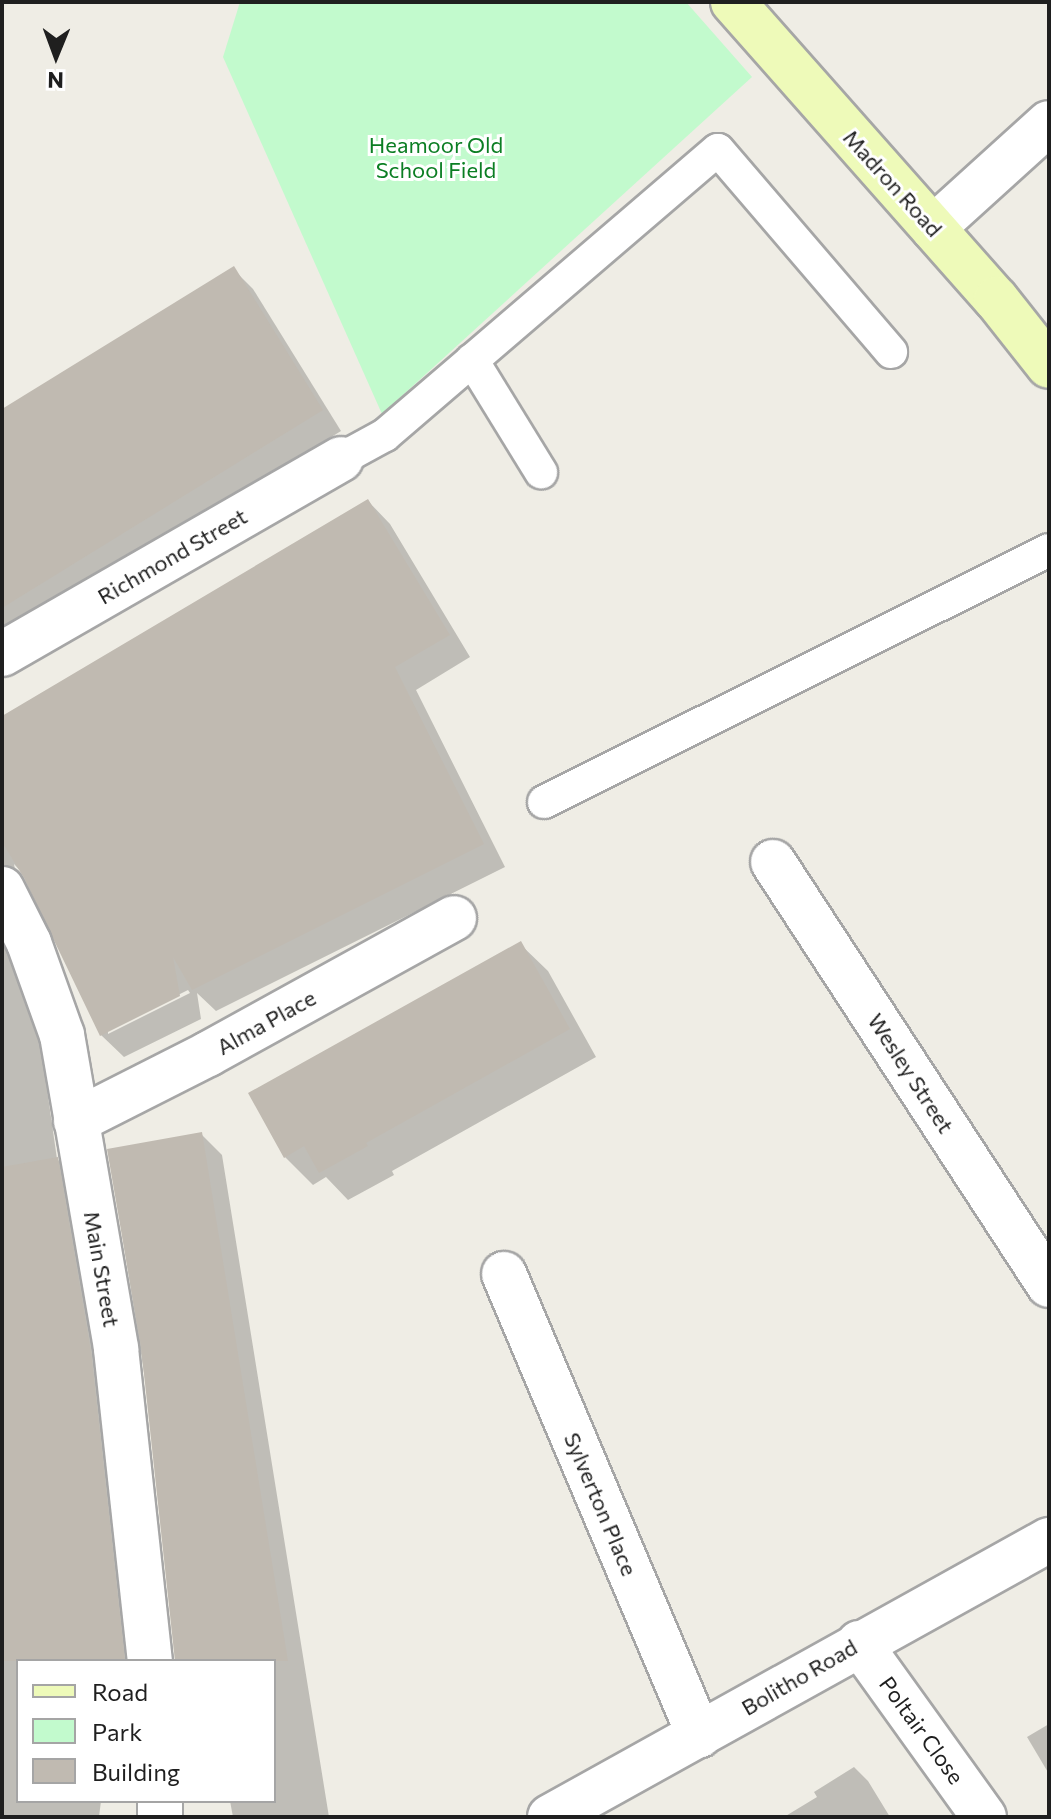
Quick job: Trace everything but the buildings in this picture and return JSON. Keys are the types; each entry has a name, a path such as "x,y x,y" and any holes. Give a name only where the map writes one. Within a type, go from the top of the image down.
{"main road":[{"name":"Madron Road","path":"733,2 996,299 1049,366"}],"street":[{"path":"933,228 1049,123"},
{"name":"Richmond Street","path":"2,654 341,459"},
{"name":"Wesley Street","path":"773,862 1049,1285"},
{"name":"Main Street","path":"2,889 29,943 62,1035 116,1349 150,1659"},
{"name":"Alma Place","path":"76,1121 208,1054 454,918"},
{"name":"Sylverton Place","path":"504,1274 699,1735"},
{"name":"Bolitho Road","path":"550,1817 1049,1540"},
{"name":"Poltair Close","path":"859,1643 984,1817"}],"lane":[{"path":"341,459 385,435 718,150 891,352"},
{"path":"472,360 541,472"},
{"path":"544,802 1049,550"}],"green space":[{"name":"Heamoor Old School Field","path":"240,2 686,2 752,77 382,414 223,57"}]}
